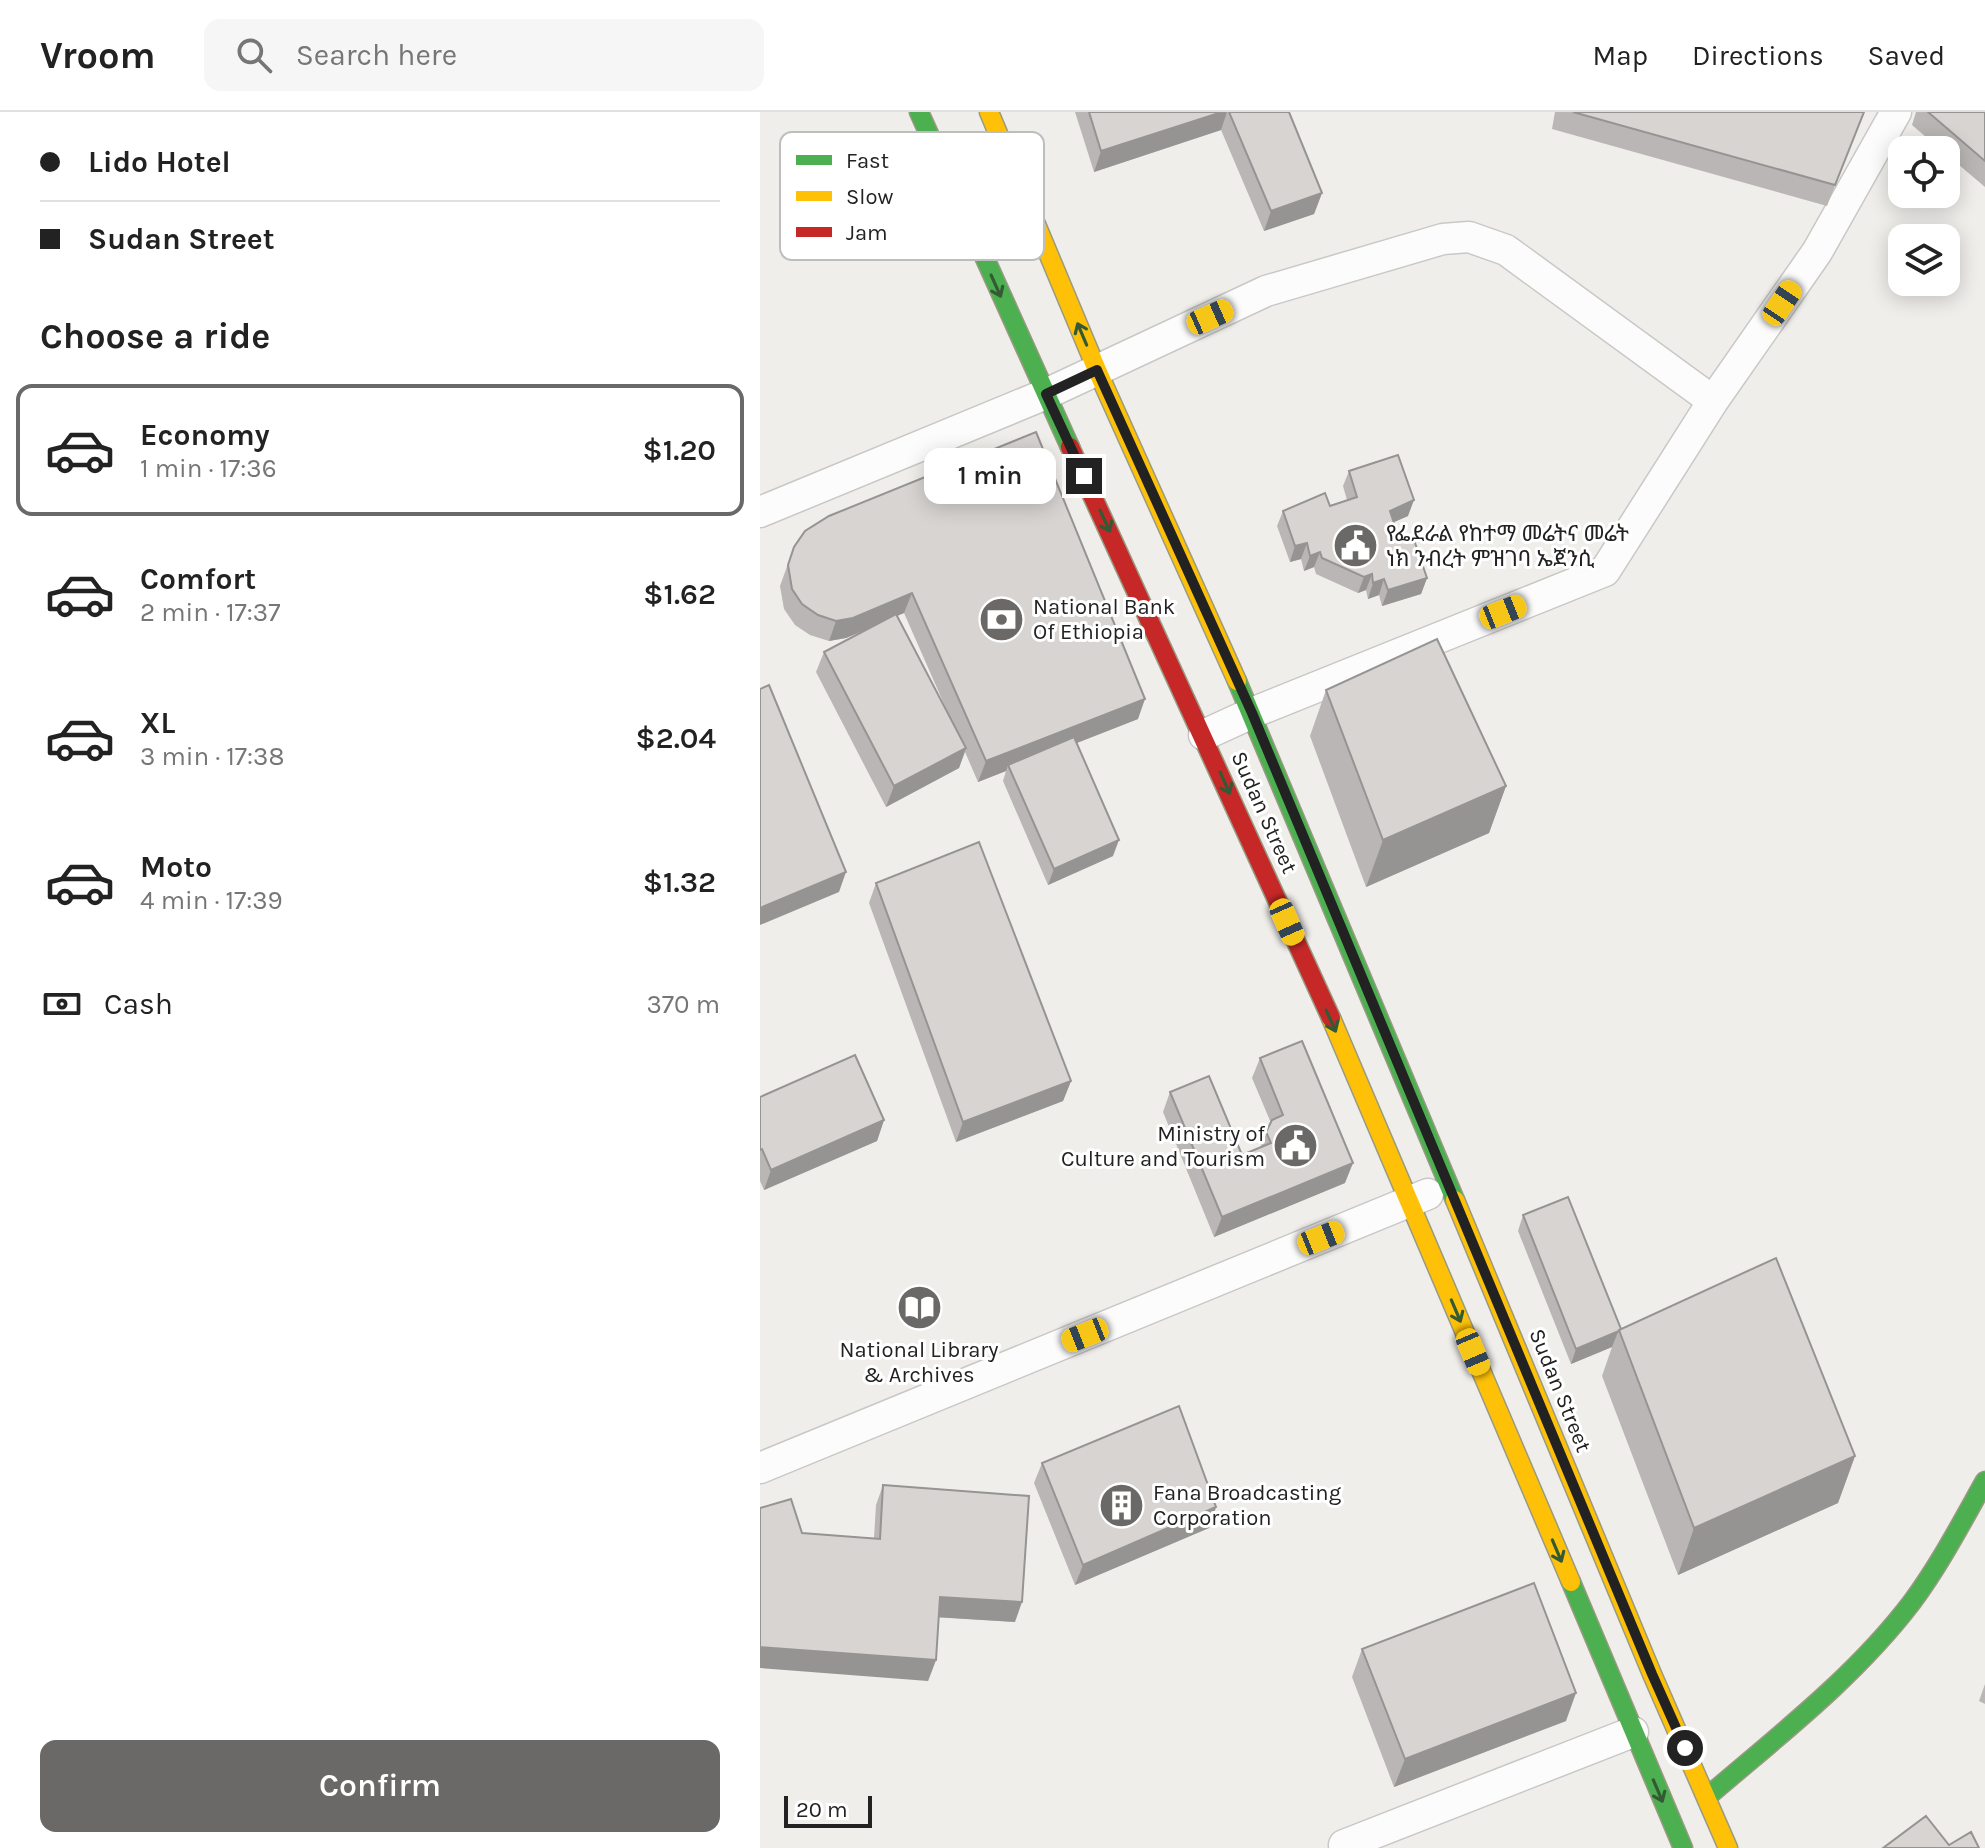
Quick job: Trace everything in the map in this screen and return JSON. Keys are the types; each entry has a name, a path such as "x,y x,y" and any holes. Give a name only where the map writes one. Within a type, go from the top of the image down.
{"main road":[{"name":"Sudan Street","path":"919,112 928,132"},
{"name":"Sudan Street","path":"989,112 997,132"},
{"name":"Sudan Street","path":"1044,243 1097,370 1252,713 1652,1674 1728,1848"},
{"name":"Sudan Street","path":"986,260 1204,735 1410,1202 1683,1848"},
{"path":"1707,1797 1831,1688 1886,1632 1932,1573 1985,1481"}],"street":[{"path":"1204,735 1605,571 1713,401 1817,252 1896,112"},
{"path":"760,512 1046,394 1266,291 1443,239 1469,237 1506,250 1713,401"},
{"path":"760,1468 1449,1186"},
{"path":"1344,1845 1633,1732"}],"building":[{"path":"1089,112 1222,112 1101,151"},
{"path":"1229,112 1289,112 1322,193 1271,211"},
{"path":"1573,112 1864,112 1835,185"},
{"path":"1928,112 1985,112 1985,161 1960,140 1960,136 1956,136"},
{"name":"National Bank Of Ethiopia","path":"1036,432 1145,699 986,761 912,593 853,618 836,621 818,615 802,604 792,589 788,565 794,547 805,531 829,516"},
{"path":"1398,455 1414,500 1390,511 1400,541 1413,537 1427,578 1388,590 1384,579 1373,583 1372,574 1364,577 1322,558 1320,552 1310,556 1307,543 1295,546 1283,511 1325,493 1330,506 1357,497 1349,471"},
{"path":"896,614 966,748 894,786 824,652"},
{"path":"1437,639 1506,786 1383,840 1326,690"},
{"path":"769,685 846,872 760,908 760,689"},
{"path":"1074,737 1119,840 1054,869 1008,765"},
{"path":"979,842 1071,1081 963,1122 876,883"},
{"name":"Ministry of Culture and Tourism","path":"1302,1041 1353,1163 1222,1217 1170,1092 1209,1076 1242,1155 1271,1143 1266,1132 1272,1120 1283,1115 1260,1058"},
{"path":"855,1055 884,1120 771,1170 760,1150 760,1097"},
{"path":"1568,1197 1621,1329 1576,1349 1523,1215"},
{"path":"1776,1258 1855,1456 1694,1528 1619,1330"},
{"name":"Fana Broadcasting Corporation","path":"1179,1406 1216,1507 1083,1565 1042,1463"},
{"path":"883,1485 1029,1496 1022,1602 940,1597 936,1660 760,1647 760,1508 791,1499 802,1533 880,1539"},
{"path":"1534,1583 1576,1693 1405,1759 1362,1649"},
{"path":"1926,1816 1949,1845 1971,1832 1979,1848 1883,1848"}],"traffic: fast":[{"path":"919,112 928,132"},
{"path":"986,260 1070,447"},
{"path":"1237,681 1455,1200"},
{"path":"1707,1797 1815,1705 1890,1629 1932,1573 1985,1481"},
{"path":"1571,1582 1683,1848"}],"traffic: slow":[{"path":"989,112 997,132"},
{"path":"1044,243 1097,370 1237,681"},
{"path":"1331,1018 1571,1582"},
{"path":"1455,1200 1652,1674 1728,1848"}],"traffic: jam":[{"path":"1070,447 1331,1018"}],"place":[{"name":"የፌደራል የከተማ መሬትና መሬት ነክ ንብረት ምዝገባ ኤጀንሲ","path":"1355,546"},
{"name":"National Bank Of Ethiopia","path":"1002,619"},
{"name":"Ministry of Culture and Tourism","path":"1296,1146"},
{"name":"National Library & Archives","path":"919,1308"},
{"name":"Fana Broadcasting Corporation","path":"1122,1505"}],"route":[{"path":"1084,476 1046,394 1097,370 1252,713 1685,1748"}]}
